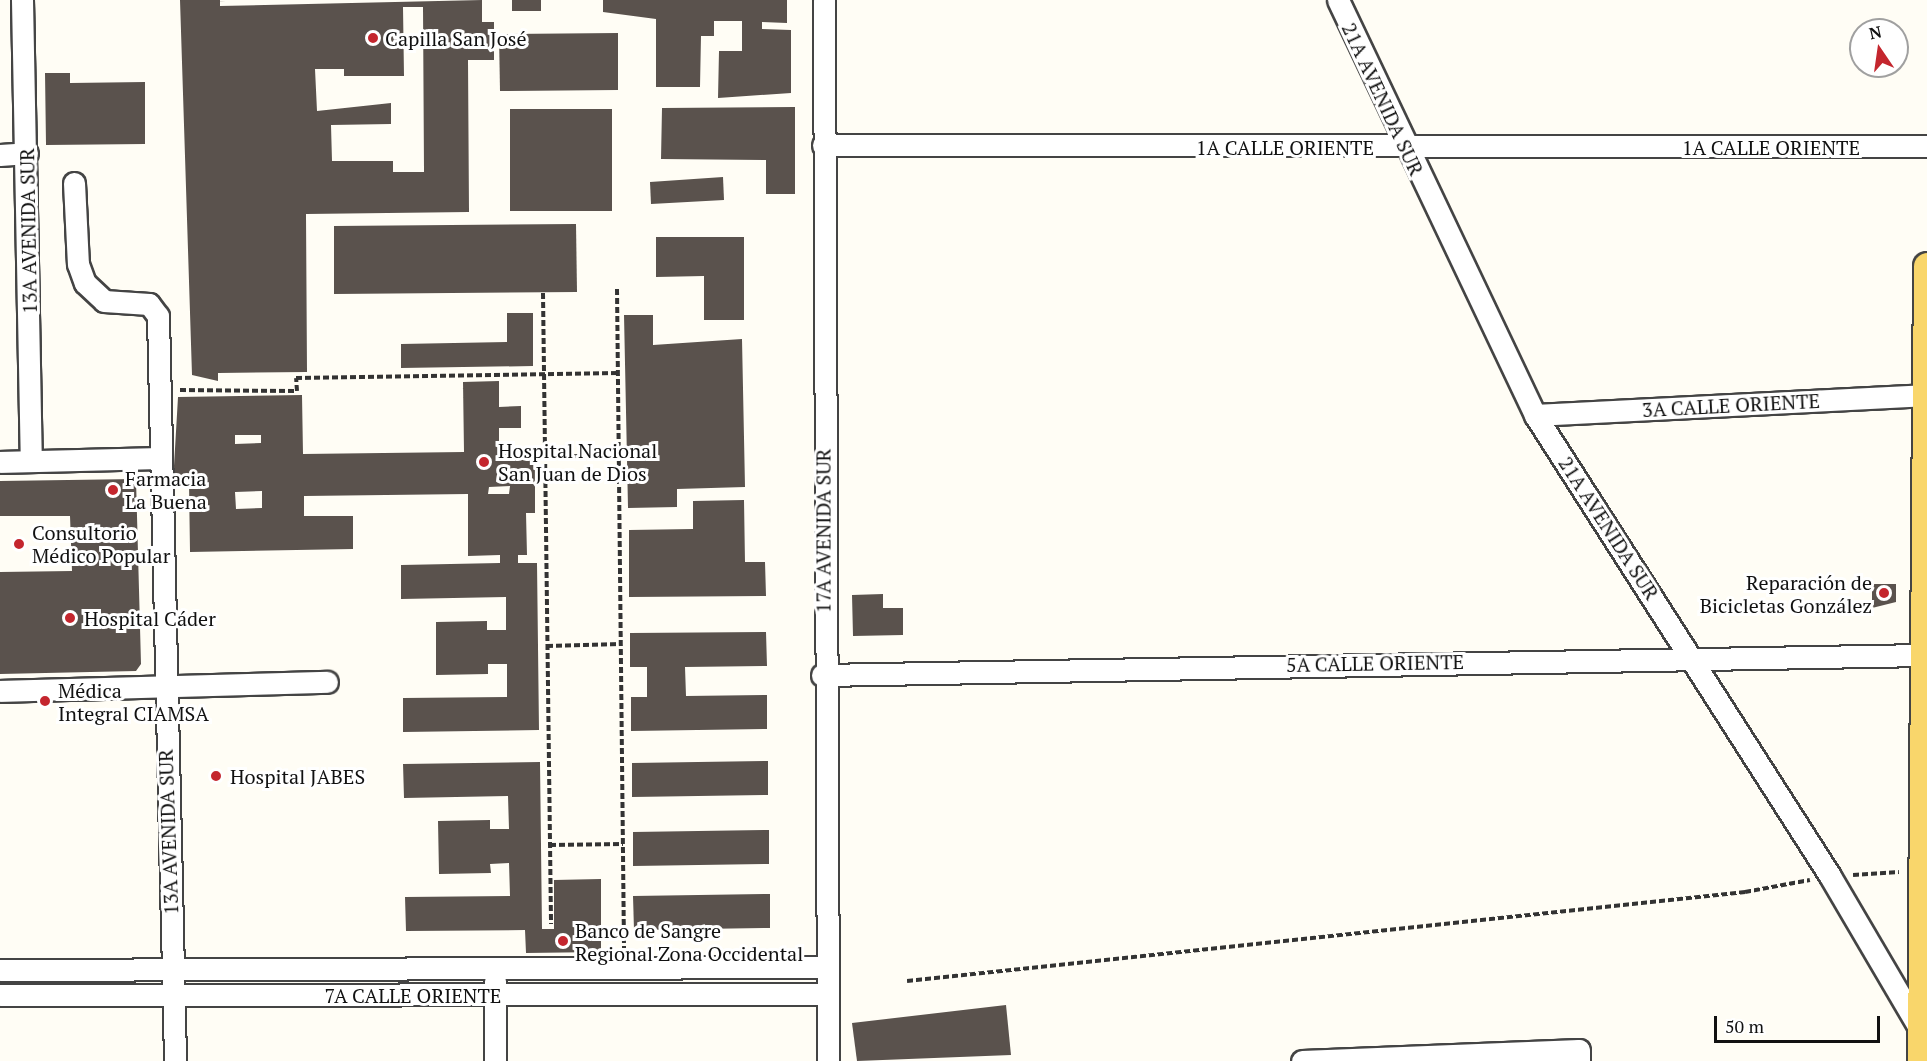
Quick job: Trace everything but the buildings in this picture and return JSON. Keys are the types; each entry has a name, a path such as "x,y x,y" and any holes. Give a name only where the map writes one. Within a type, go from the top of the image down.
{"main road":[{"path":"1921,1061 1924,1040 1923,871 1927,655 1927,266"}],"street":[{"name":"13A AVENIDA SUR","path":"22,0 27,153 31,461"},
{"name":"17A AVENIDA SUR","path":"824,0 822,675 828,1061"},
{"name":"21A AVENIDA SUR","path":"1338,0 1404,148 1535,415 1692,656 1830,876 1924,1040"},
{"name":"1A CALLE ORIENTE","path":"822,145 1404,148 1927,146"},
{"path":"0,155 27,153"},
{"name":"13A AVENIDA SUR","path":"74,183 78,264 85,283 104,301 149,304 158,316 164,686 175,1061"},
{"name":"3A CALLE ORIENTE","path":"1535,415 1927,395"},
{"path":"0,462 160,458"},
{"name":"5A CALLE ORIENTE","path":"822,675 1692,656 1927,655"},
{"path":"0,691 327,682"},
{"name":"7A CALLE ORIENTE","path":"0,970 825,968"},
{"path":"495,969 495,1061"},
{"name":"7A CALLE ORIENTE","path":"0,995 826,994"},
{"path":"1302,1061 1579,1056"}],"path":[{"path":"616,289 625,956"},
{"path":"543,293 551,924"},
{"path":"161,390 297,391 296,378 618,373"},
{"path":"545,457 618,455"},
{"path":"548,646 621,644"},
{"path":"550,846 623,844"},
{"path":"907,981 1745,892 1830,876 1923,871"}],"place":[{"name":"Capilla San José","path":"373,38"},
{"name":"Hospital Nacional San Juan de Dios","path":"484,462"},
{"name":"Farmacia La Buena","path":"113,490"},
{"name":"Consultorio Médico Popular","path":"19,544"},
{"name":"Reparación de Bicicletas González","path":"1884,593"},
{"name":"Hospital Cáder","path":"70,618"},
{"name":"Médica Integral CIAMSA","path":"45,701"},
{"name":"Hospital JABES","path":"216,776"},
{"name":"Banco de Sangre Regional Zona Occidental","path":"563,941"}]}
